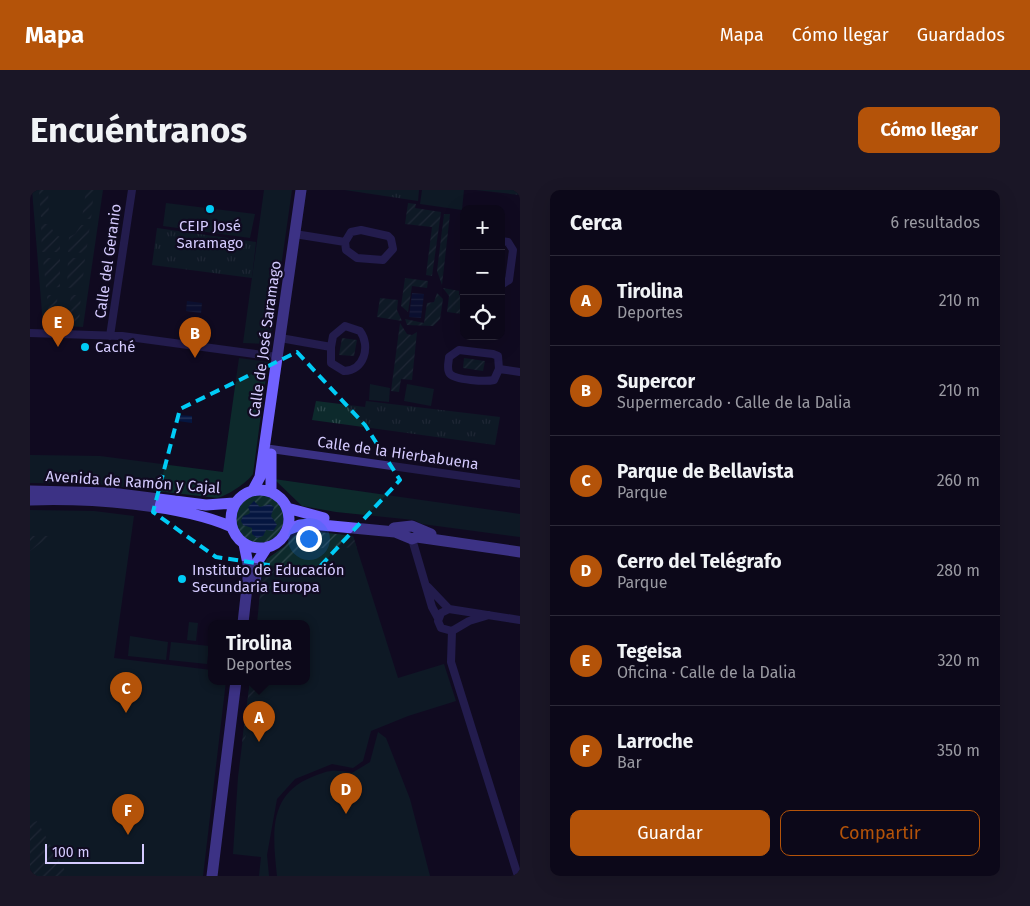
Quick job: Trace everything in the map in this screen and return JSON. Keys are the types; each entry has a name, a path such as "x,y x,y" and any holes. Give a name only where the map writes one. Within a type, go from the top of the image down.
{"street":[{"name":"Calle del Geranio","path":"110,336 132,190"},
{"name":"Calle de José Saramago","path":"253,490 260,477 301,190"},
{"name":"Calle de José Saramago","path":"271,492 269,466 271,449 307,190"},
{"path":"361,230 388,236 391,239 393,249 383,260 357,258 346,250 346,242 351,232 361,230"},
{"path":"300,235 346,242"},
{"path":"505,243 512,246 516,265 509,280 505,282"},
{"path":"345,326 360,331 365,340 363,361 350,371 338,369 331,363 331,347 333,336 345,326"},
{"path":"30,333 110,336 277,357"},
{"path":"286,339 331,347"},
{"path":"459,350 494,354 498,356 499,369 494,380 488,382 455,378 448,370 450,357 459,350"},
{"path":"499,369 520,372"},
{"name":"Calle de la Hierbabuena","path":"271,449 520,484"},
{"path":"253,490 271,492 281,498 287,508 289,523 287,530 279,541 268,547 259,548 244,544 232,527 231,516 234,503 253,490"},
{"name":"Avenida de Ramón y Cajal","path":"30,491 111,494 206,505 234,503"},
{"name":"Avenida de Ramón y Cajal","path":"30,500 80,501 154,509 204,516 232,527"},
{"path":"287,508 320,518 520,552"},
{"path":"287,530 300,525 311,524 412,534 428,533 520,546"},
{"path":"412,534 432,607 441,628 454,629 468,621 489,615"},
{"path":"243,620 249,569 244,544"},
{"path":"250,620 258,561 268,547"},
{"path":"426,585 452,610 460,621 454,629 451,662 518,876"},
{"path":"438,618 444,610 452,610 520,620"},
{"path":"212,876 236,685"},
{"path":"219,876 243,685"}],"highlighted area":[{"path":"297,352 365,425 400,480 315,572 216,557 153,512 180,409"}],"green space":[{"path":"32,190 103,190 83,327 43,325"},
{"path":"39,190 48,190 49,217 41,217"},
{"path":"86,190 94,190 91,219 82,219"},
{"path":"264,190 292,190 270,344 243,343"},
{"path":"345,190 419,190 418,201"},
{"path":"422,190 464,190 462,205 460,205 460,210 420,204"},
{"path":"476,190 520,190 520,195"},
{"path":"166,203 255,214 250,238 163,226"},
{"path":"408,203 416,204 415,208 441,212 432,276 426,275 432,227 405,224"},
{"path":"444,214 450,214 442,285 437,271"},
{"path":"41,224 49,224 55,234 60,237 60,252 42,252"},
{"path":"81,225 90,225 86,253 68,252 69,237 75,234"},
{"path":"157,228 256,242 252,278 152,265"},
{"path":"43,258 60,258 60,287 46,288"},
{"path":"68,258 85,258 82,287 67,288"},
{"path":"405,278 428,281 427,288 412,286 408,312 401,306"},
{"path":"443,288 459,291 460,314 447,312 449,296"},
{"path":"437,293 443,299 440,319 433,326 407,325 405,319 424,323 427,303 434,302"},
{"path":"47,295 57,295 58,322 48,322"},
{"path":"71,295 81,295 79,322 68,321"},
{"path":"380,298 398,300 397,310 402,321 377,317"},
{"path":"400,323 407,334 412,335 417,332 412,380 401,379 399,392 391,391"},
{"path":"342,338 357,340 354,356 339,355"},
{"path":"239,358 268,362 253,474 247,481 231,492 217,498 95,484 30,483 30,455 100,456 223,472"},
{"path":"464,358 485,361 483,371 463,368"},
{"path":"370,384 390,388 389,402 369,400"},
{"path":"407,384 434,389 431,406 404,401"},
{"path":"316,401 365,407 366,401 500,417 495,445 312,420"},
{"path":"274,479 520,514 520,537 422,524 414,520 336,512 302,506"},
{"path":"259,493 269,495 277,500 282,508 284,518 282,528 277,536 269,541 259,543 249,541 241,536 236,528 234,518 236,508 241,500 249,495"},
{"path":"30,510 94,511 134,516 114,658 208,670 208,685 226,685 203,876 30,876"},
{"path":"309,531 353,536 398,678 444,664 456,701 408,716 371,731 363,761 353,768 332,764 295,779 277,799 267,855 269,876 259,876 261,857 233,854 238,777 250,685 310,685 310,620 257,620 262,574 267,559 284,547 294,536"},
{"path":"309,531 353,536 357,548 333,547 304,550 277,569 267,597 259,604 262,574 267,559 284,547 294,536"},
{"path":"30,536 50,536 30,551"},
{"path":"189,622 198,623 196,641 187,640"},
{"path":"130,636 168,642 166,660 128,656"},
{"path":"171,642 208,646 207,664 169,660"},
{"path":"249,685 260,685 244,742 242,742"},
{"path":"378,732 386,738 410,799 430,876 277,876 274,832 280,806 287,794 297,785 312,777 335,771 352,773 370,762"},
{"path":"37,821 68,876 35,876 30,867 30,824"}],"water":[{"path":"412,293 424,294 421,318 409,317"},
{"path":"187,301 202,303 201,313 186,311"},
{"path":"178,415 192,416 192,423 178,421"},
{"path":"254,501 260,507 270,504 274,507 271,516 277,525 273,531 266,530 263,536 257,538 252,534 252,528 243,525 241,521 243,516 249,514 248,507"}],"place":[{"name":"CEIP José Saramago","path":"210,209"},
{"name":"Tegeisa","path":"58,347"},
{"name":"Caché","path":"85,347"},
{"name":"Supercor","path":"195,358"},
{"name":"Instituto de Educación Secundaria Europa","path":"182,579"},
{"name":"Parque de Bellavista","path":"126,713"},
{"name":"Tirolina","path":"259,742"},
{"name":"Cerro del Telégrafo","path":"346,814"},
{"name":"Larroche","path":"128,835"}]}
